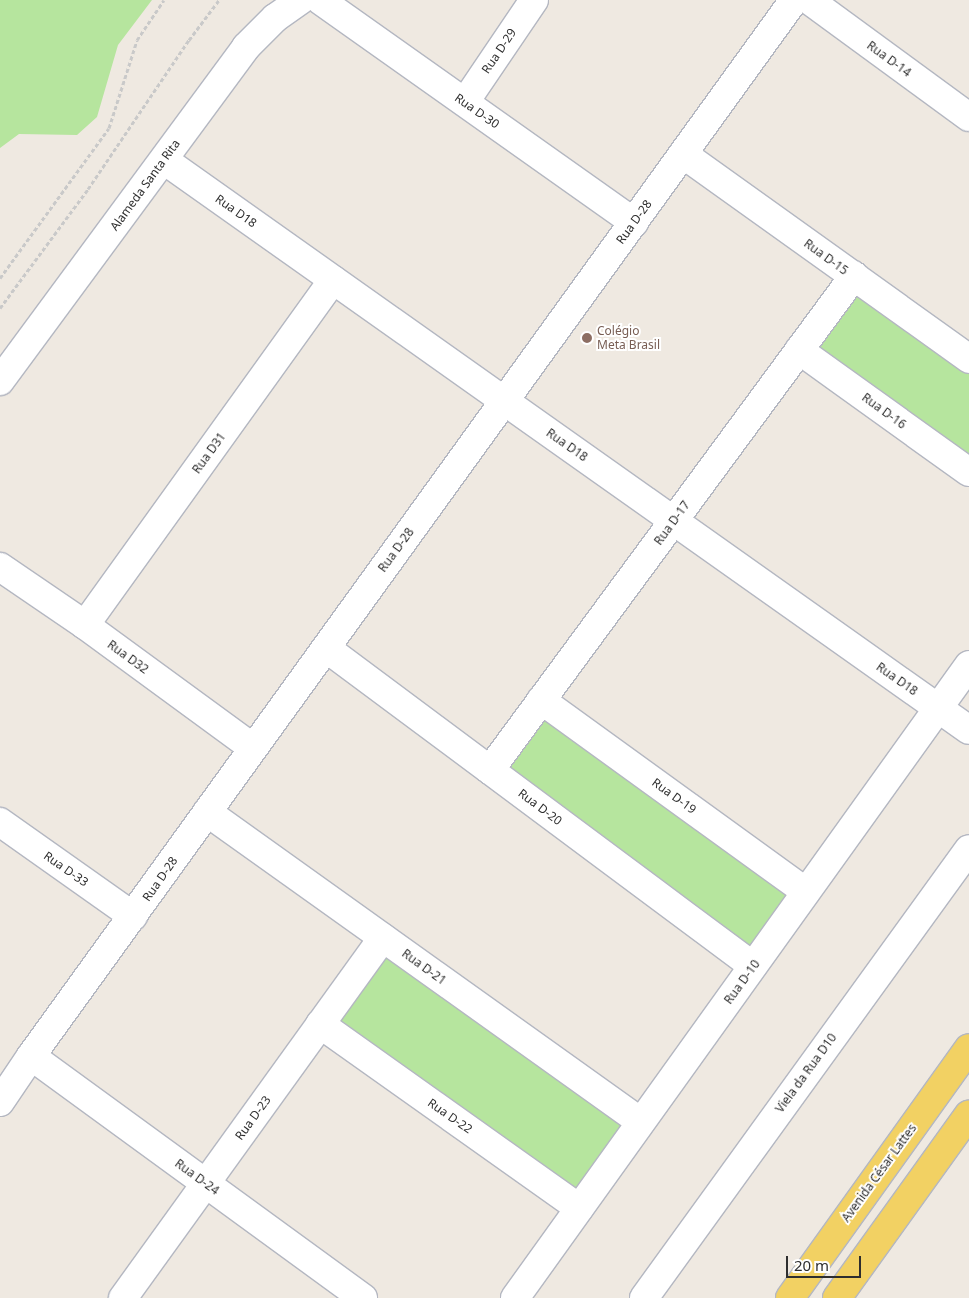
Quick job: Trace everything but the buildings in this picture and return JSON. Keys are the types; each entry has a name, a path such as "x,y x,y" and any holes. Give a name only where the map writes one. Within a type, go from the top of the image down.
{"main road":[{"name":"Avenida César Lattes","path":"792,1297 969,1048"},
{"path":"838,1298 969,1114"}],"street":[{"name":"Alameda Santa Rita","path":"0,382 246,47 275,18 301,0"},
{"name":"Rua D-30","path":"320,0 634,222"},
{"name":"Rua D-29","path":"465,102 534,0"},
{"name":"Rua D-28","path":"0,1102 31,1056 794,0"},
{"name":"Rua D-14","path":"810,0 969,117"},
{"name":"Rua D-15","path":"683,154 969,359"},
{"name":"Rua D18","path":"164,160 969,730"},
{"name":"Rua D-17","path":"490,770 854,276"},
{"name":"Rua D31","path":"85,625 333,280"},
{"name":"Rua D-16","path":"800,350 969,472"},
{"name":"Rua D32","path":"0,567 85,625 253,748"},
{"name":"Rua D-20","path":"326,648 753,966"},
{"name":"Rua D-10","path":"515,1298 969,665"},
{"name":"Rua D-19","path":"542,700 806,892"},
{"name":"Rua D-21","path":"207,812 641,1122"},
{"name":"Rua D-33","path":"0,822 133,916"},
{"name":"Viela da Rua D10","path":"644,1298 969,848"},
{"name":"Rua D-23","path":"123,1298 383,938"},
{"name":"Rua D-22","path":"320,1024 580,1208"},
{"name":"Rua D-24","path":"31,1056 363,1298"}],"path":[{"path":"0,278 109,128 137,40 164,0"},
{"path":"0,308 88,189 188,40 219,0"}],"green space":[{"path":"0,0 152,0 118,45 97,117 77,135 19,134 0,148"},
{"path":"854,286 969,366 969,468 808,352"},
{"path":"544,707 799,892 754,954 499,769"},
{"path":"385,947 629,1124 577,1195 333,1018"}],"place":[{"name":"Colégio Meta Brasil","path":"587,338"}]}
